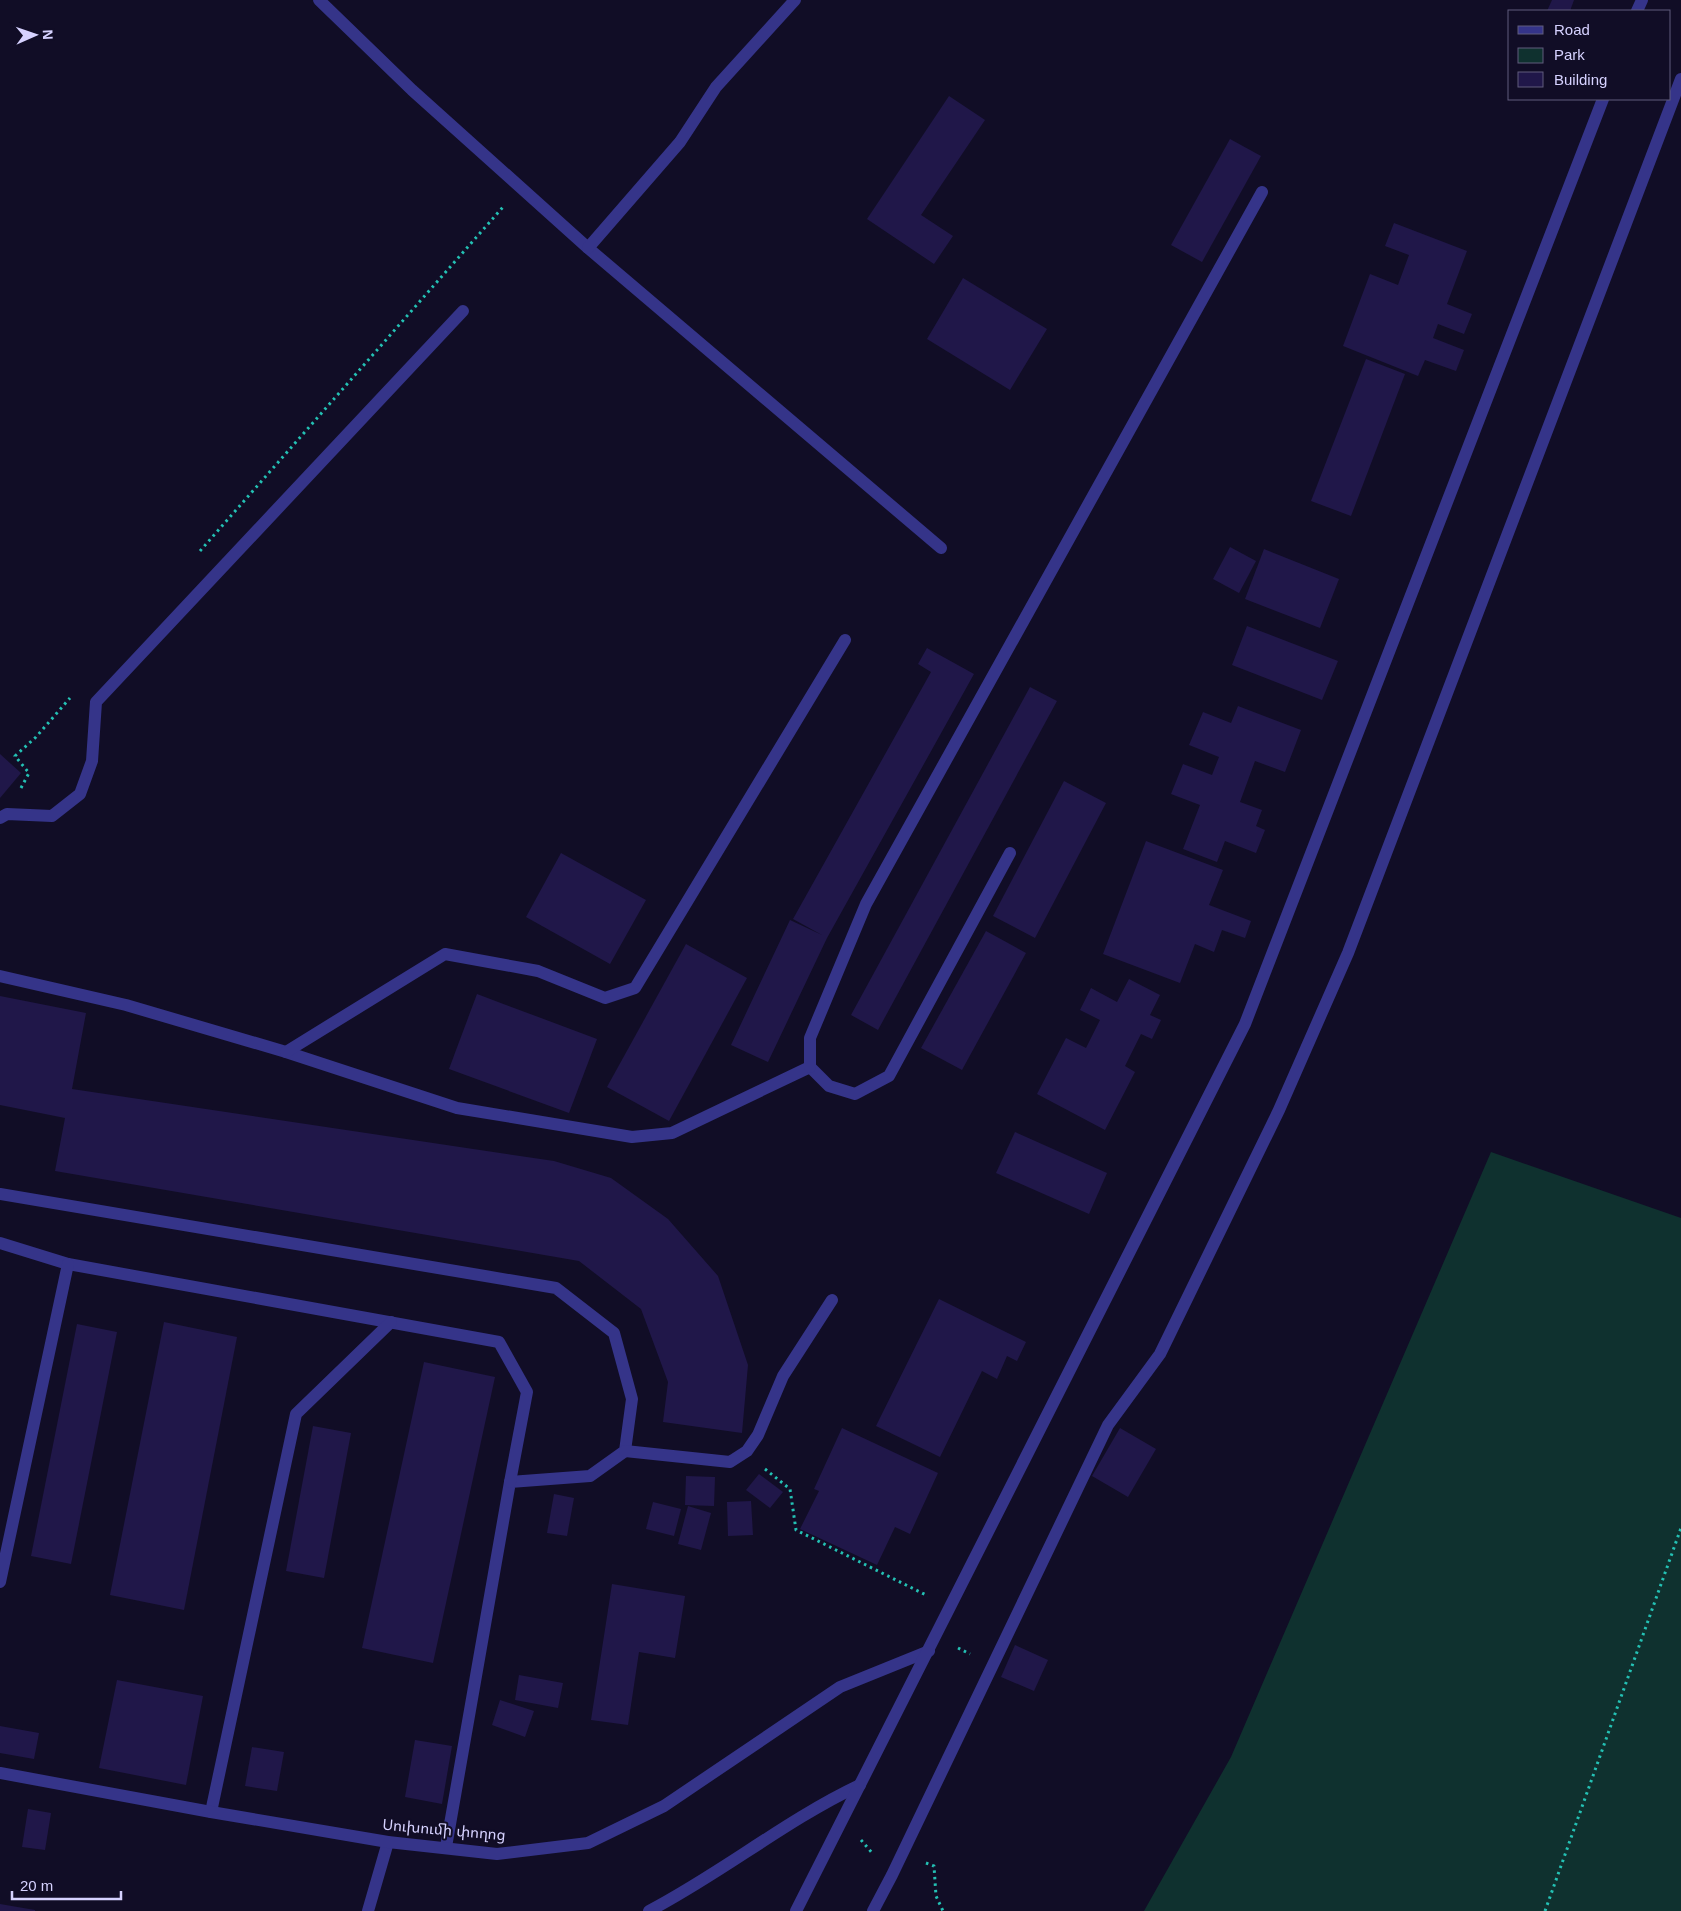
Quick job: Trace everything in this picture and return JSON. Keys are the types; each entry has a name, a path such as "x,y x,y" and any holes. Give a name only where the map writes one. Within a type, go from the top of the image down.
{"street":[{"path":"320,0 412,90 588,248 941,548"},
{"path":"588,248 680,142 716,87 795,0"},
{"path":"873,1911 1108,1424 1160,1354 1279,1110 1333,988 1352,943 1681,79"},
{"path":"796,1911 1245,1024 1604,100"},
{"path":"1010,853 889,1076 855,1094 829,1086 810,1067 810,1038 866,904 1262,192"},
{"path":"4,816 52,816 80,794 92,761 96,702 462,311"},
{"path":"286,1052 445,954 538,971 605,998 635,988 845,640"},
{"path":"0,976 126,1005 286,1052 457,1108 632,1137 672,1134 810,1067"},
{"path":"0,1194 556,1288 614,1333 632,1399 625,1450"},
{"path":"0,1243 68,1264 498,1342 527,1392 446,1847"},
{"path":"0,1582 68,1264"},
{"path":"510,1482 590,1476 625,1450 730,1462 747,1451 758,1435 782,1376 832,1300"},
{"path":"210,1812 296,1414 391,1322"},
{"name":"Սուխումի փողոց","path":"0,1773 210,1812 388,1842 496,1854 588,1843 664,1806 840,1687 929,1651"},
{"path":"649,1911 686,1892 826,1801 860,1785"},
{"path":"368,1911 388,1842"}],"path":[{"path":"200,551 520,187"},
{"path":"4,816 29,773 15,756 36,737 75,692"},
{"path":"730,1462 762,1467 790,1489 796,1530 951,1607"},
{"path":"1545,1911 1681,1528"},
{"path":"956,1648 978,1658"},
{"path":"842,1818 892,1875"},
{"path":"903,1852 934,1866 936,1896 944,1911"}],"green space":[{"path":"1491,1152 1681,1218 1681,1911 1144,1911 1231,1757"}],"building":[{"path":"1552,0 1574,0 1570,10 1547,10"},
{"path":"949,96 985,120 921,215 953,236 934,264 867,219"},
{"path":"1230,139 1261,156 1202,262 1171,245"},
{"path":"1394,223 1467,251 1447,304 1472,314 1464,334 1438,324 1433,338 1464,350 1456,371 1425,360 1418,376 1343,346 1370,274 1398,285 1409,255 1385,246"},
{"path":"963,278 1047,329 1010,390 927,339"},
{"path":"1366,359 1405,374 1351,516 1311,501"},
{"path":"1230,547 1256,561 1239,593 1213,579"},
{"path":"1264,549 1339,579 1320,628 1245,599"},
{"path":"1247,626 1338,661 1322,700 1232,665"},
{"path":"927,648 974,674 827,938 768,1062 731,1045 790,920 822,935 793,919 931,672 918,664"},
{"path":"1030,687 1057,701 878,1030 851,1015"},
{"path":"1238,706 1301,730 1285,772 1255,761 1240,802 1262,810 1256,826 1265,830 1256,853 1225,841 1217,862 1183,849 1200,805 1171,794 1183,764 1212,775 1219,757 1189,745 1203,712 1231,723"},
{"path":"0,754 21,773 0,798"},
{"path":"1064,781 1106,803 1035,938 993,916"},
{"path":"1146,841 1223,870 1209,905 1251,921 1245,938 1222,930 1214,952 1195,944 1180,983 1103,954"},
{"path":"561,853 646,900 610,964 526,917"},
{"path":"986,931 1026,953 962,1070 921,1048"},
{"path":"686,944 747,978 669,1121 607,1087"},
{"path":"1129,979 1160,995 1150,1015 1161,1020 1152,1039 1141,1034 1125,1066 1135,1072 1105,1130 1037,1094 1066,1038 1086,1048 1100,1020 1080,1010 1091,988 1117,1002"},
{"path":"477,994 597,1039 569,1113 449,1069"},
{"path":"0,996 86,1013 72,1089 554,1161 611,1178 668,1219 718,1276 748,1365 742,1433 663,1422 668,1382 641,1309 579,1261 55,1171 65,1118 0,1105"},
{"path":"1015,1132 1107,1173 1089,1214 996,1173"},
{"path":"939,1299 1026,1342 1017,1361 1007,1356 997,1379 982,1371 940,1457 876,1426"},
{"path":"164,1322 237,1337 184,1610 110,1595"},
{"path":"77,1324 117,1332 71,1564 31,1556"},
{"path":"424,1362 495,1377 433,1663 362,1648"},
{"path":"313,1426 351,1433 324,1578 286,1571"},
{"path":"842,1428 938,1473 910,1534 895,1527 877,1565 800,1529 819,1491 814,1489"},
{"path":"1120,1428 1156,1449 1128,1497 1092,1476"},
{"path":"759,1474 783,1492 770,1508 746,1490"},
{"path":"686,1476 715,1477 714,1506 685,1505"},
{"path":"554,1494 574,1498 567,1536 547,1533"},
{"path":"751,1501 753,1535 728,1536 727,1502"},
{"path":"653,1502 681,1509 674,1536 646,1529"},
{"path":"688,1506 711,1513 701,1550 678,1544"},
{"path":"612,1584 685,1596 675,1658 639,1652 628,1725 591,1720"},
{"path":"1015,1645 1048,1660 1034,1691 1001,1677"},
{"path":"519,1675 563,1683 558,1708 515,1700"},
{"path":"117,1680 203,1696 186,1785 99,1768"},
{"path":"500,1700 534,1711 525,1737 492,1725"},
{"path":"0,1726 39,1733 34,1759 0,1753"},
{"path":"415,1740 452,1746 442,1804 405,1797"},
{"path":"252,1747 284,1752 277,1791 245,1786"},
{"path":"28,1809 51,1813 45,1850 22,1847"},
{"path":"0,1904 35,1910 35,1911 0,1911"}]}
